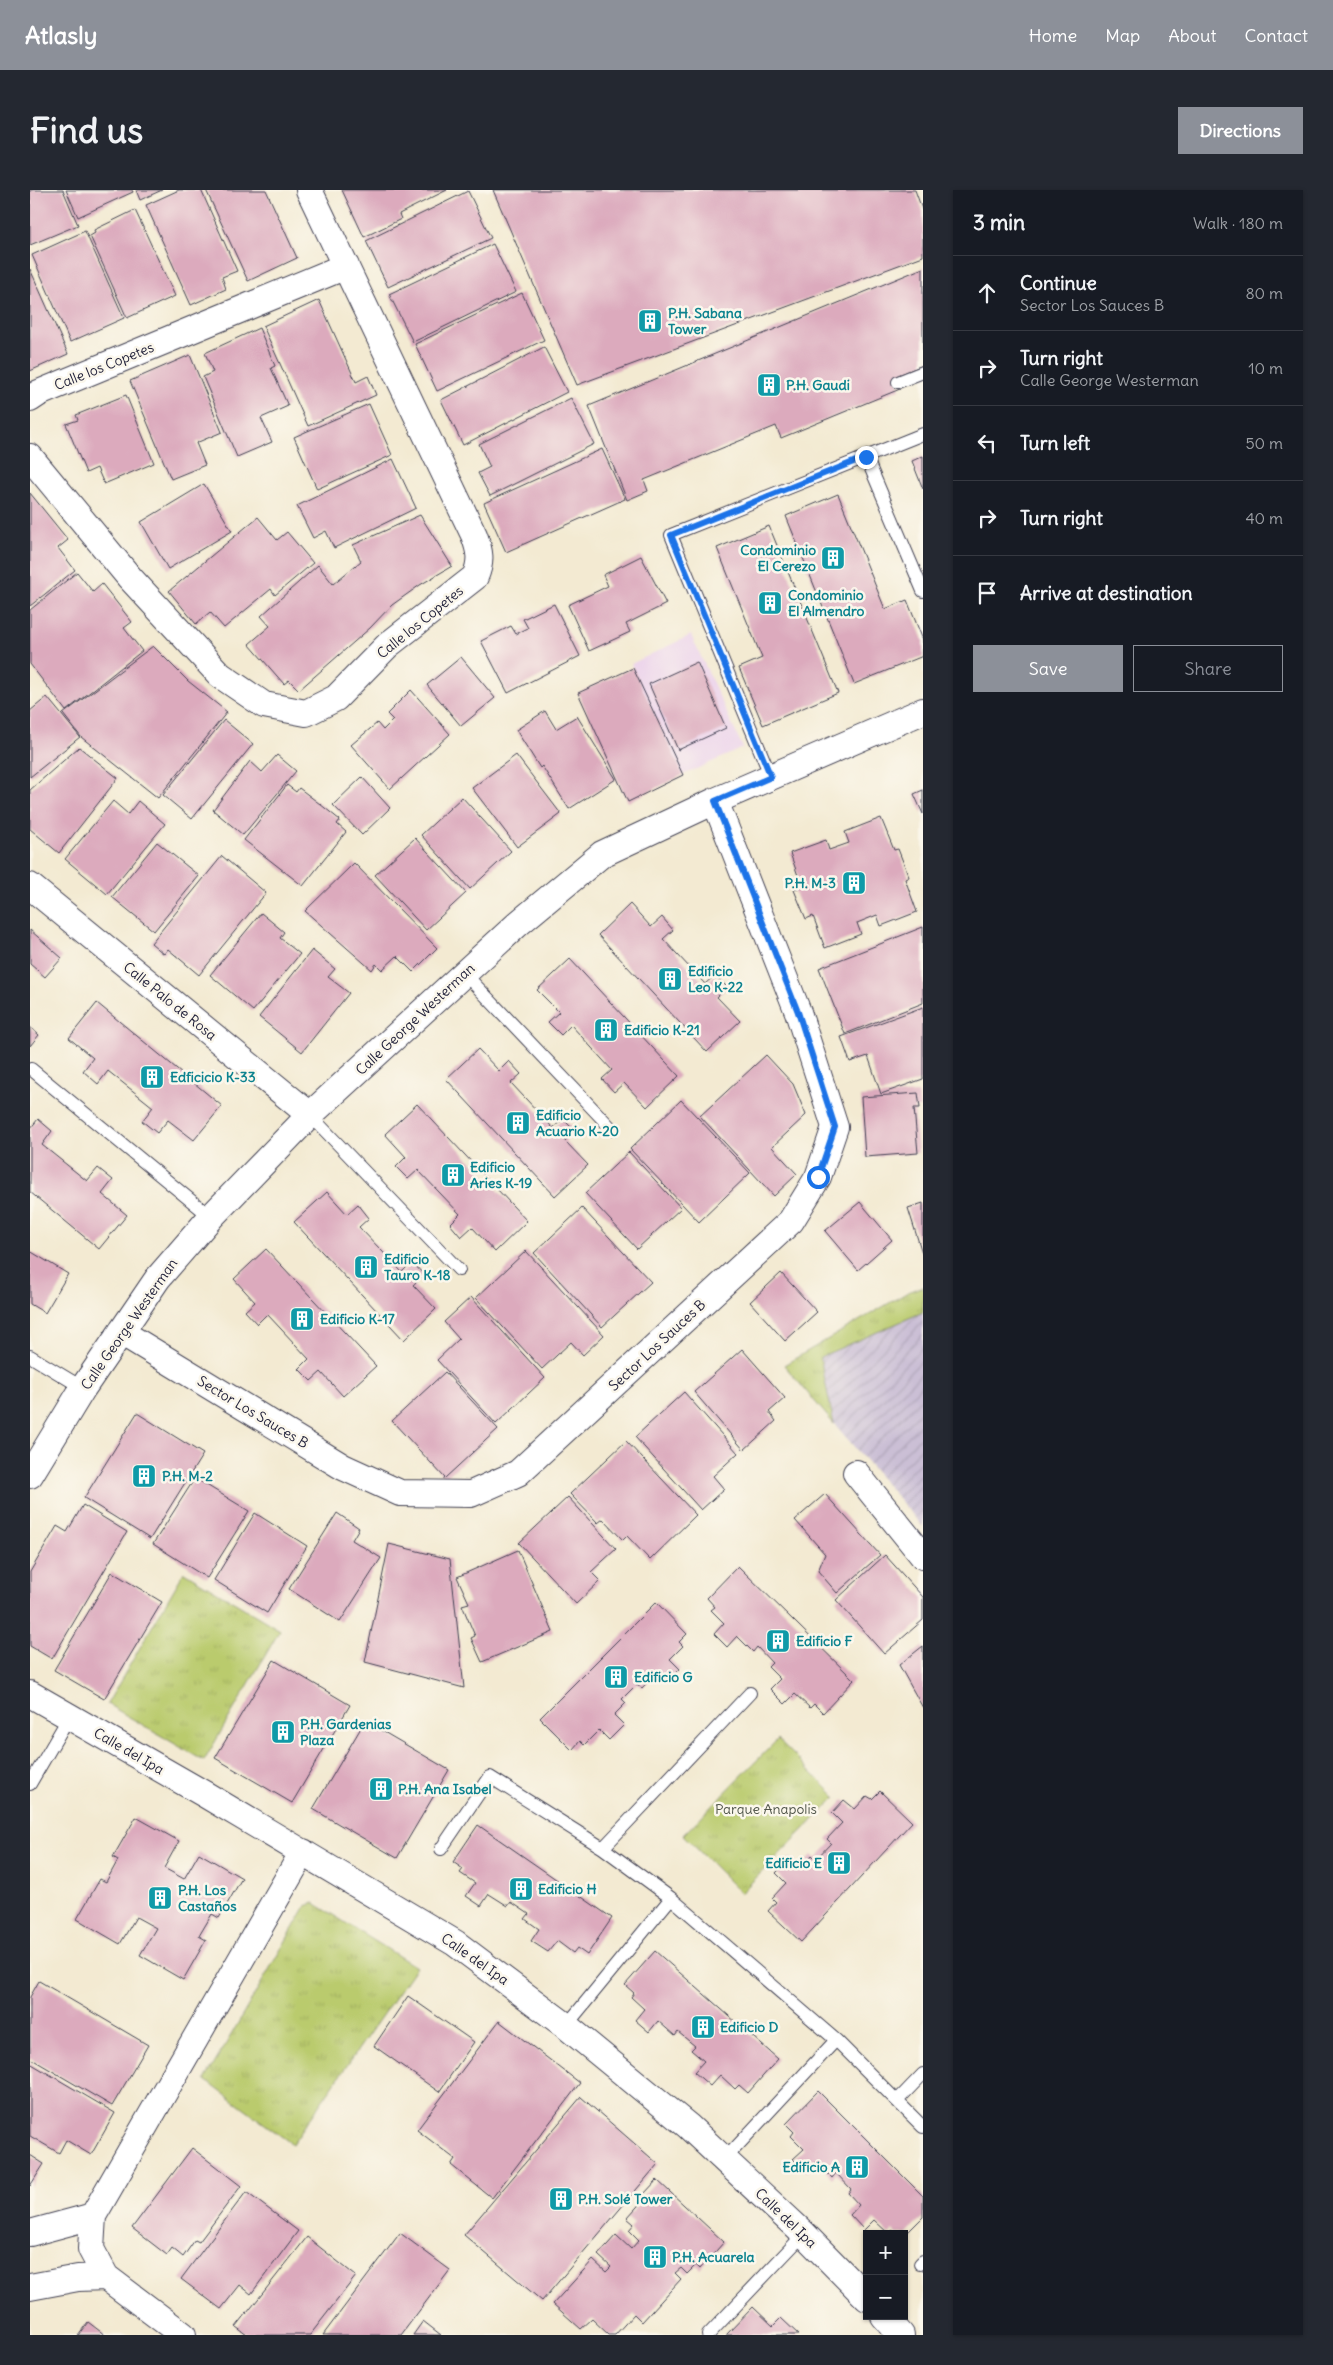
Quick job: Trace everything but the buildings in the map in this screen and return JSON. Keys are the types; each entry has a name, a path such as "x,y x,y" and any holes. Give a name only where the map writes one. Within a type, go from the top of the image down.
{"street":[{"name":"Calle los Copetes","path":"30,458 130,578 220,675 264,705 306,713 336,698 388,645 475,577 480,566 480,552 309,190"},
{"name":"Calle los Copetes","path":"30,399 39,393 346,266"},
{"name":"Calle George Westerman","path":"30,1474 83,1388 158,1278 211,1217 310,1115 519,923 602,854 715,801 923,711"},
{"name":"Sector Los Sauces B","path":"121,1332 343,1467 400,1493 471,1494 518,1473 792,1221 818,1177 835,1127 798,1012 715,801"},
{"name":"Calle Palo de Rosa","path":"30,886 310,1115"},
{"path":"856,1473 923,1556"},
{"name":"Calle del Ipa","path":"30,1694 303,1852 455,1943 566,2026 725,2159 804,2234 863,2294"},
{"path":"183,2335 106,2277 91,2249 93,2216 303,1852"},
{"path":"30,2233 93,2216"},
{"path":"30,2286 78,2278 106,2277"},
{"path":"888,2320 901,2335"}],"lane":[{"path":"898,382 923,372"},
{"path":"771,777 671,535 923,434"},
{"path":"866,457 923,591"},
{"path":"464,973 613,1130"},
{"path":"31,1069 211,1217"},
{"path":"310,1115 459,1270"},
{"path":"30,1356 83,1388"},
{"path":"603,1848 750,1692"},
{"path":"30,1784 69,1717"},
{"path":"441,1849 490,1777 603,1848 671,1898 836,2040 923,2127"},
{"path":"566,2026 671,1898"},
{"path":"725,2159 836,2040"},
{"path":"897,2101 923,2074"},
{"path":"708,2335 804,2234"}],"shaded area":[{"path":"691,635 743,748 683,775 631,664"},
{"path":"923,1286 923,1527 784,1365 908,1292"}],"green space":[{"path":"923,1286 923,1312 820,1357 834,1424 784,1365 908,1292"},
{"path":"184,1572 280,1630 204,1761 107,1704"},
{"name":"Parque Anapolis","path":"778,1739 836,1797 741,1893 683,1835"},
{"path":"314,1903 416,1967 292,2144 205,2080 306,1906"}],"place":[{"name":"P.H. Sabana Tower","path":"650,321"},
{"name":"P.H. Gaudi","path":"769,385"},
{"name":"Condominio El Cerezo","path":"833,558"},
{"name":"Condominio El Almendro","path":"770,603"},
{"name":"P.H. M-3","path":"854,883"},
{"name":"Edificio Leo K-22","path":"670,979"},
{"name":"Edificio K-21","path":"606,1030"},
{"name":"Edficicio K-33","path":"152,1077"},
{"name":"Edificio Acuario K-20","path":"518,1123"},
{"name":"Edificio Aries K-19","path":"453,1175"},
{"name":"Edificio Tauro K-18","path":"366,1267"},
{"name":"Edificio K-17","path":"302,1319"},
{"name":"P.H. M-2","path":"144,1476"},
{"name":"Edificio F","path":"778,1641"},
{"name":"Edificio G","path":"616,1677"},
{"name":"P.H. Gardenias Plaza","path":"283,1732"},
{"name":"P.H. Ana Isabel","path":"381,1789"},
{"name":"Edificio E","path":"839,1863"},
{"name":"Edificio H","path":"521,1889"},
{"name":"P.H. Los Castaños","path":"160,1898"},
{"name":"Edificio D","path":"703,2027"},
{"name":"Edificio A","path":"857,2167"},
{"name":"P.H. Solé Tower","path":"561,2199"},
{"name":"P.H. Acuarela","path":"655,2257"}],"route":[{"path":"818,1177 835,1127 798,1012 715,801 771,777 671,535 866,457"}]}
